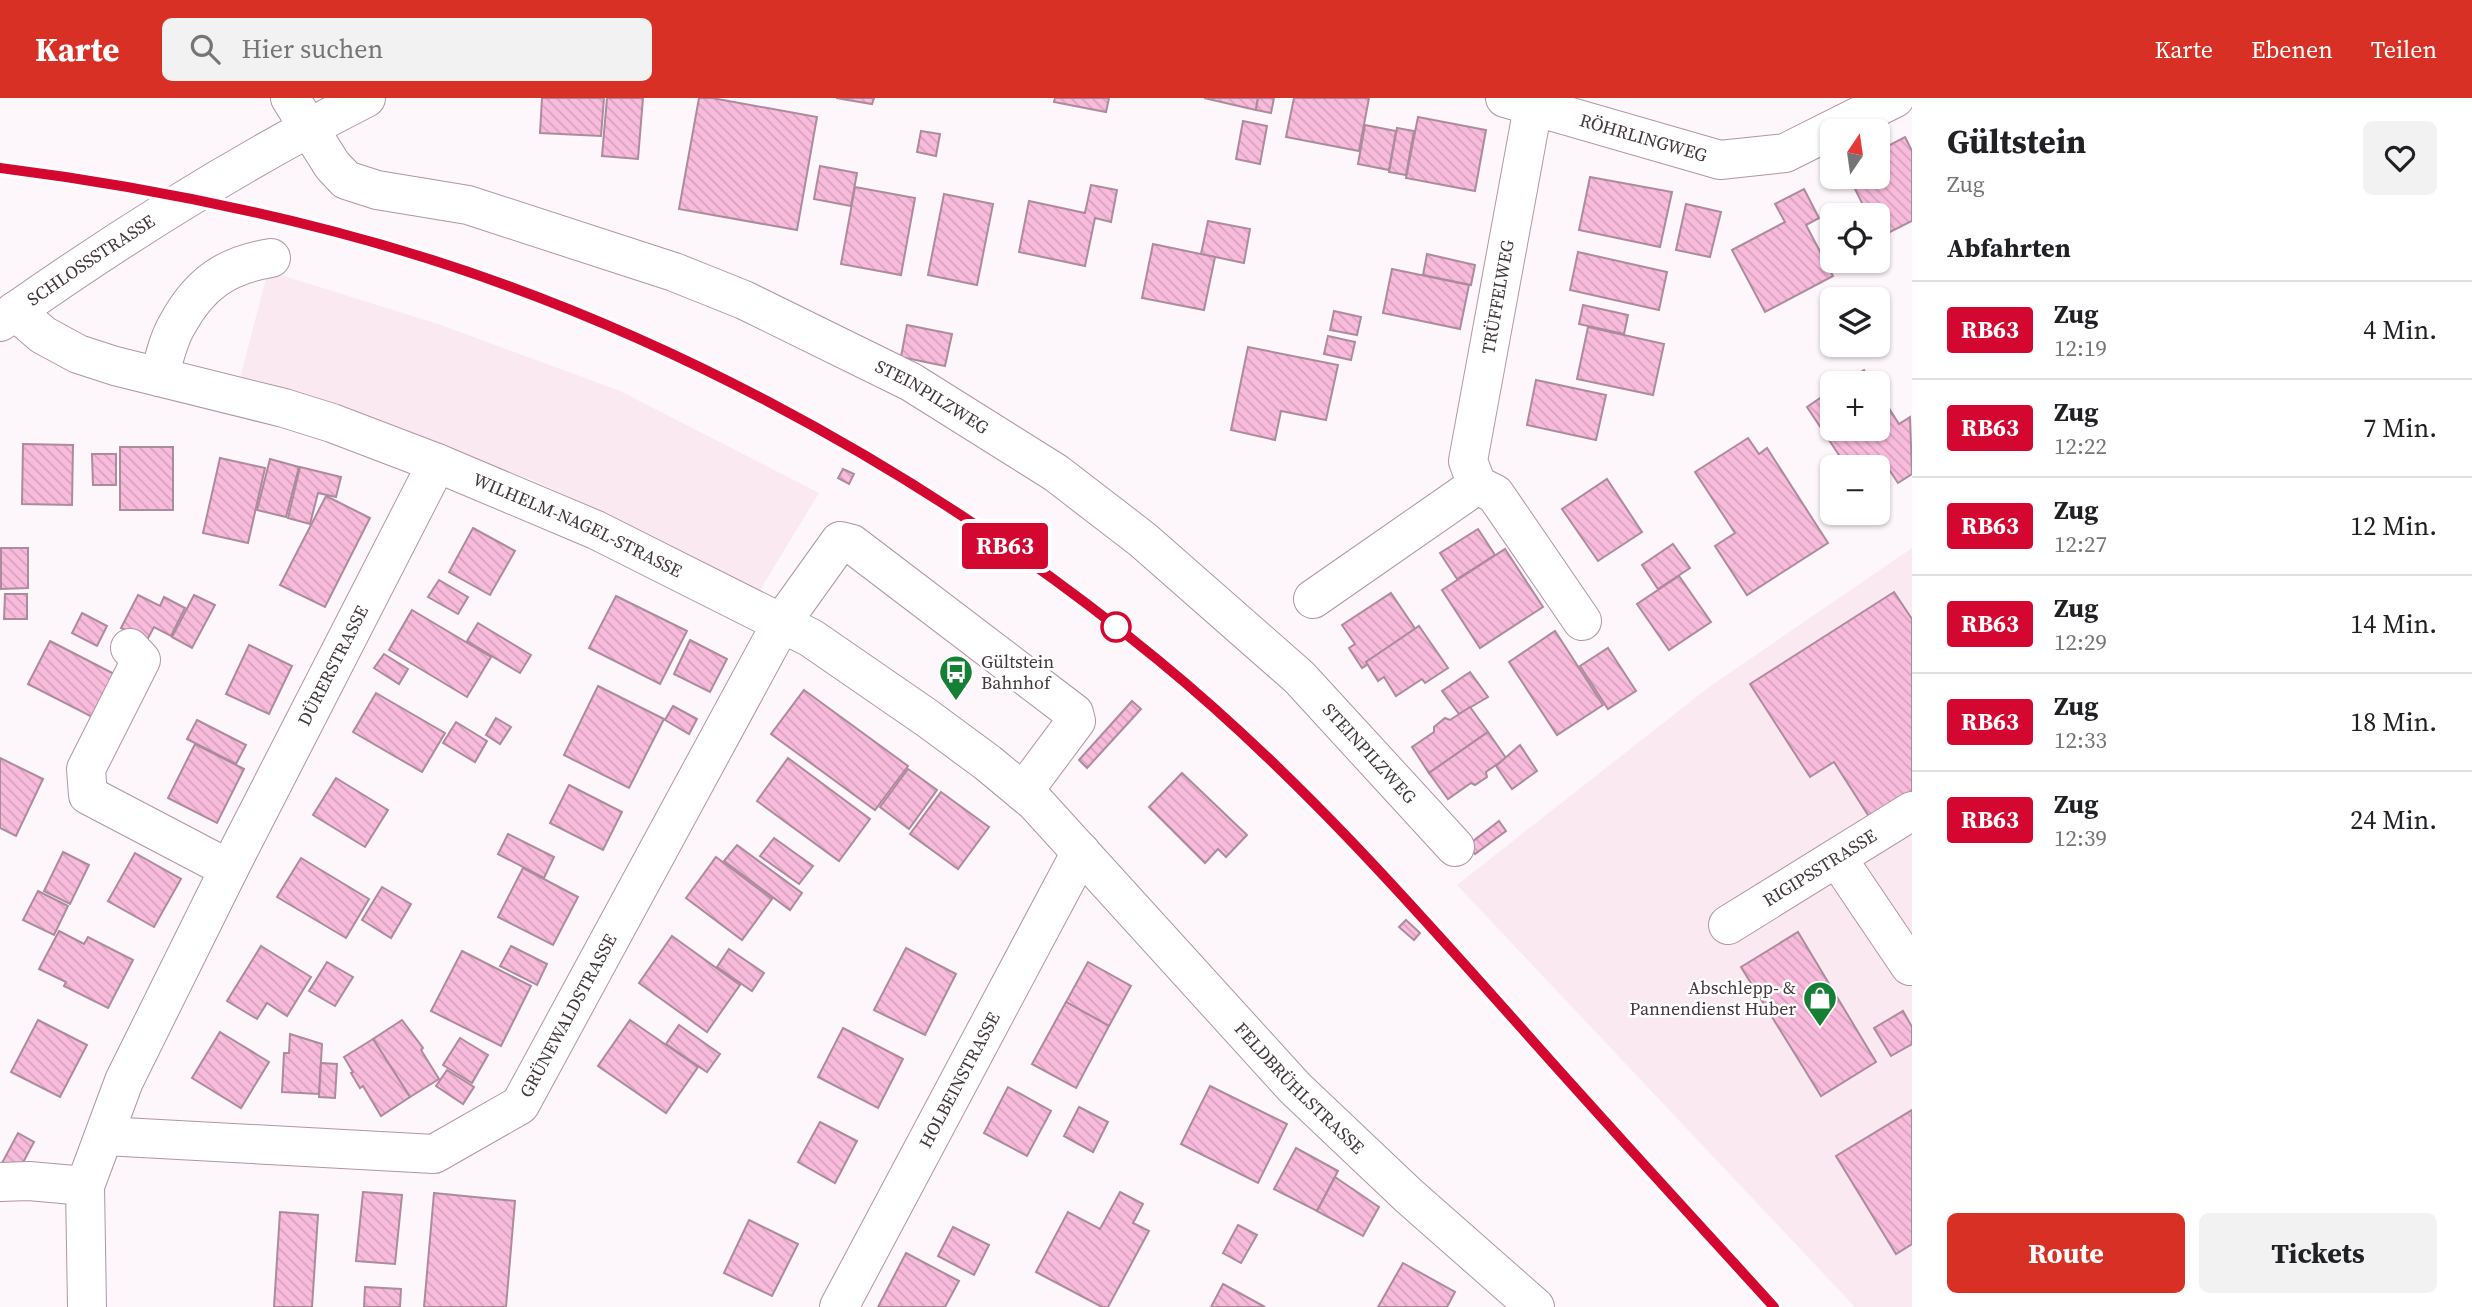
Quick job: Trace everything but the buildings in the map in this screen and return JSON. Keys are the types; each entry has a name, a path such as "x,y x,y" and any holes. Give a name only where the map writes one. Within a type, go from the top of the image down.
{"street":[{"name":"RÖHRLINGWEG","path":"1519,102 1720,160 1785,153 1895,98"},
{"name":"SCHLOSSSTRASSE","path":"8,316 186,197 299,113 358,100"},
{"name":"TRÜFFELWEG","path":"1477,485 1468,461 1519,102"},
{"name":"STEINPILZWEG","path":"299,113 332,165 346,180 377,190 468,205 674,272 756,305 911,382 1056,473 1143,540 1299,677 1455,846"},
{"path":"159,377 176,326 199,294 219,274 245,262 271,258"},
{"name":"WILHELM-NAGEL-STRASSE","path":"8,316 78,354 284,408 332,423 437,463 596,530 782,622 821,644 978,755 1023,792 1081,852"},
{"name":"DÜRERSTRASSE","path":"87,1307 86,1186 124,1081 229,869 437,463"},
{"path":"1313,599 1477,485 1495,494 1582,621"},
{"name":"GRÜNEWALDSTRASSE","path":"104,1136 434,1154 520,1105 782,622 840,541 852,544 1074,713 1076,721 1023,792"},
{"path":"130,648 141,660 86,769 88,795 229,869"},
{"name":"RIGIPSSTRASSE","path":"1728,925 1912,811"},
{"name":"HOLBEINSTRASSE","path":"839,1307 1081,852"},
{"name":"FELDBRÜHLSTRASSE","path":"1081,852 1295,1088 1409,1196 1535,1307"},
{"path":"1837,858 1910,966"},
{"path":"0,1182 29,1181 86,1186"}],"shaded area":[{"path":"268,271 438,324 620,391 819,493 760,590 536,481 240,378"},
{"path":"1912,548 1912,1307 1855,1307 1457,885 1709,687"}],"railway":[{"path":"0,168 126,187 250,211 395,249 498,284 603,325 706,372 807,423 905,480 999,542 1091,608 1179,679 1264,754 1416,910 1774,1307"}],"train":[{"name":"RB63","path":"0,168 186,197 335,232 446,265 555,304 633,336 743,389 876,462 975,525 1078,598 1160,661 1324,813 1402,893 1774,1307"}],"place":[{"name":"Gültstein Bahnhof","path":"956,702"},
{"name":"Abschlepp- & Pannendienst Huber","path":"1820,1028"}]}
